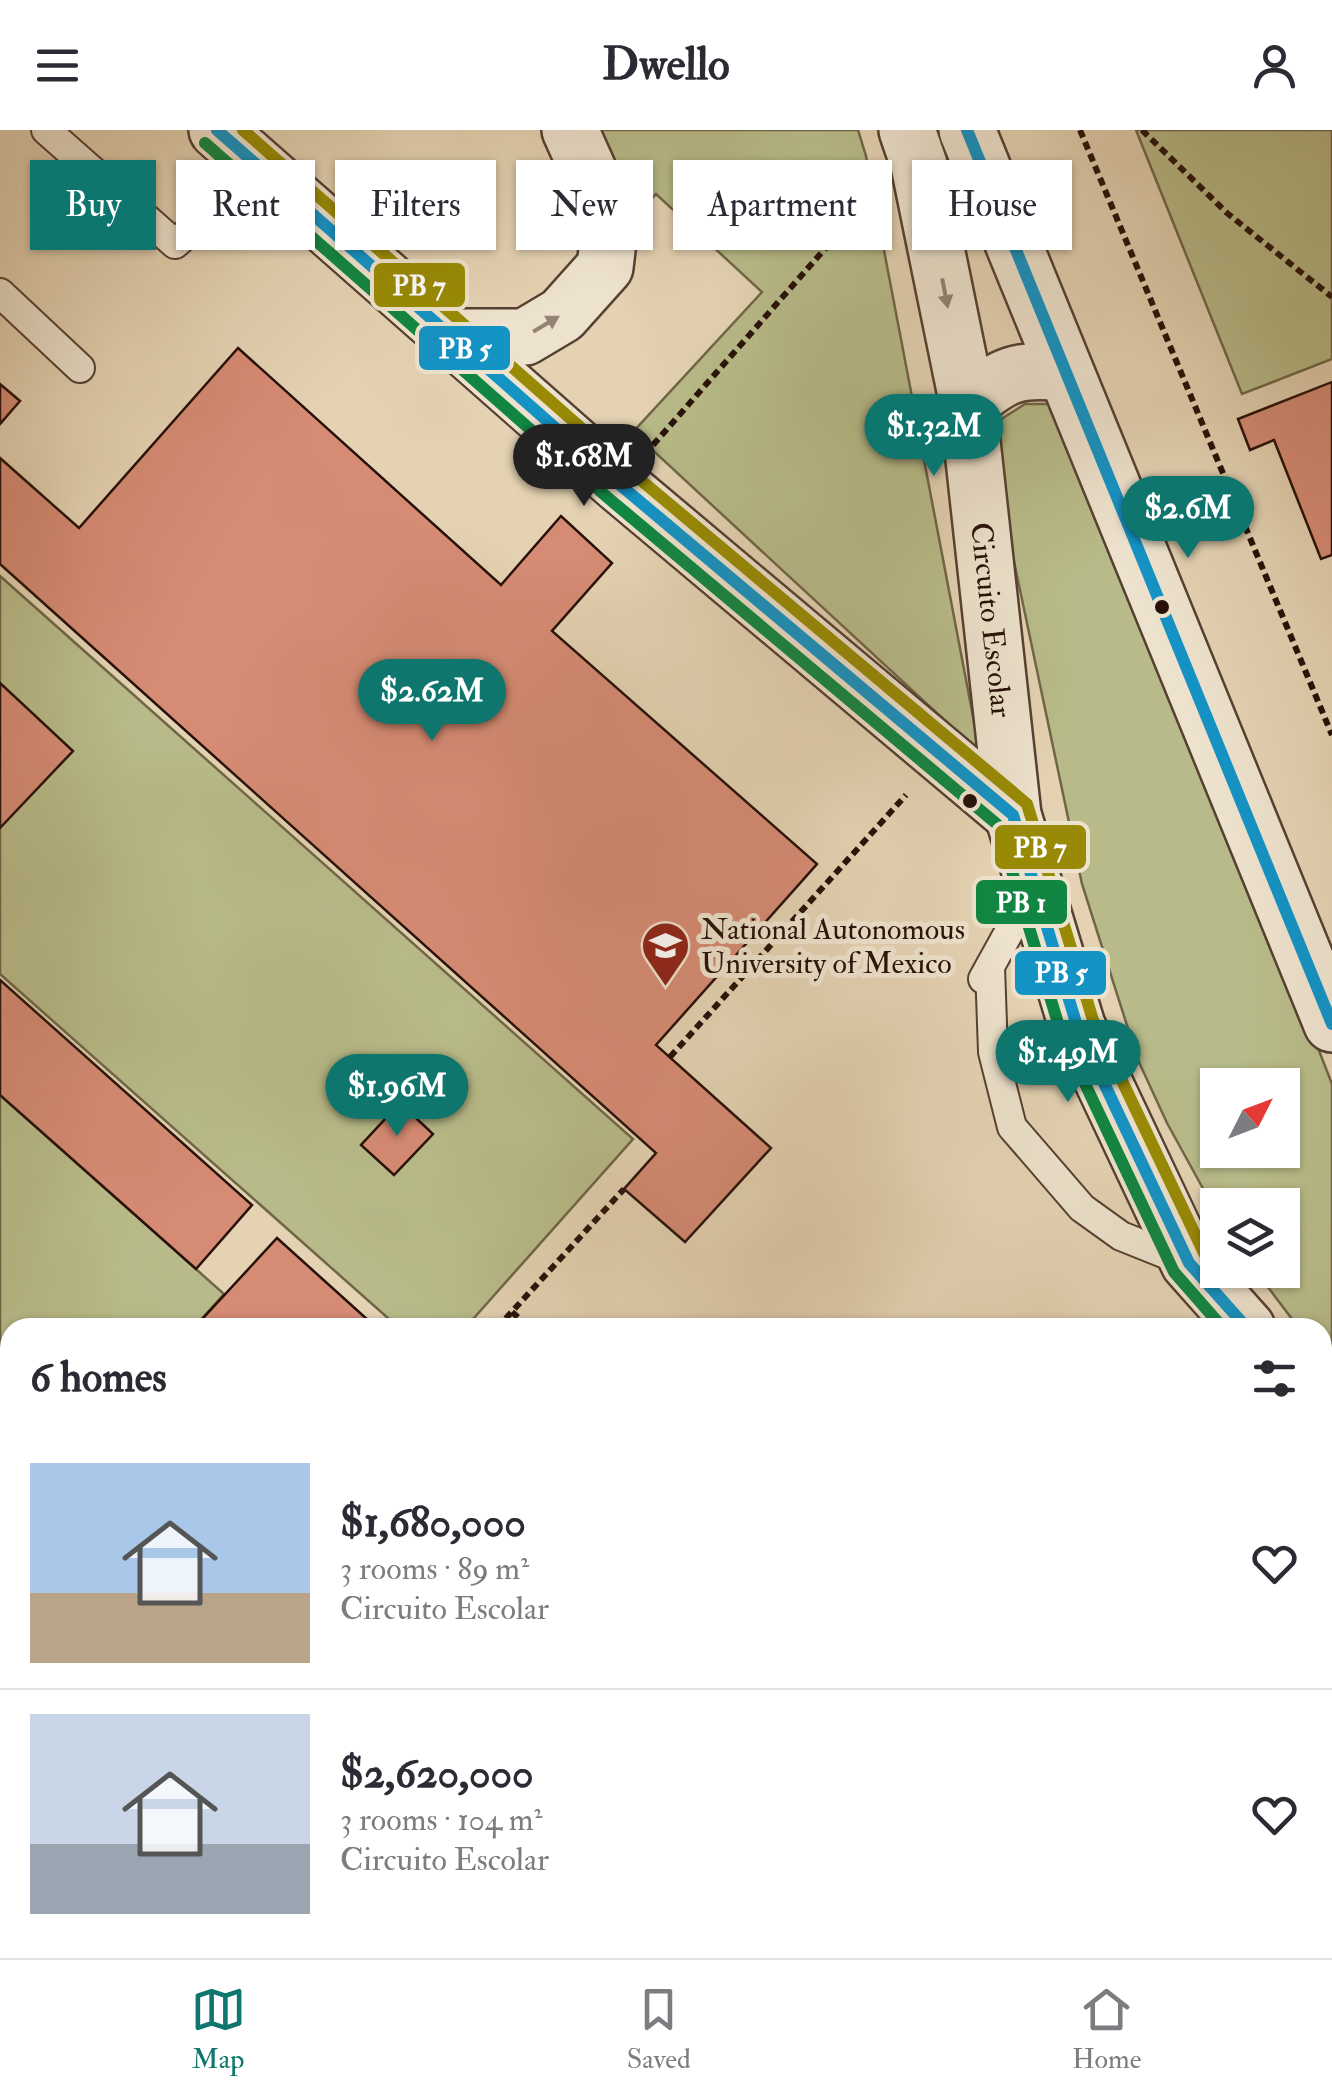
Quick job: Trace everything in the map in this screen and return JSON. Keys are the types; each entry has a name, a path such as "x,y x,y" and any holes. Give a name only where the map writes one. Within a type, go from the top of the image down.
{"street":[{"path":"217,130 251,160"},
{"path":"452,337 525,337 562,315 605,267 609,233 602,202 570,130"},
{"path":"967,130 1332,1024"},
{"name":"Circuito Escolar","path":"910,139 919,165 968,404 1014,815 1078,1026 1189,1263 1238,1318"},
{"path":"315,216 619,484 1014,815"},
{"path":"968,404 995,380 1030,369 1065,372"}],"lane":[{"path":"46,130 176,243"},
{"path":"0,293 80,368"},
{"path":"973,998 1036,884"},
{"path":"990,966 992,1052 1012,1126 1082,1208 1121,1236 1189,1263"}],"path":[{"path":"1080,130 1332,735"},
{"path":"1142,130 1226,213 1332,297"},
{"path":"619,484 910,139"},
{"path":"670,1057 914,786"},
{"path":"506,1318 624,1188"},
{"path":"512,1312 519,1318"}],"green space":[{"path":"594,130 858,130 867,160 673,160 673,210 656,194 653,197 653,160 607,160"},
{"path":"1136,130 1332,130 1332,359 1242,394"},
{"path":"717,250 884,250 980,753 633,432 762,292"},
{"path":"1025,404 1049,404 1073,419 1332,1084 1332,1318 1291,1318 1269,1288 1300,1288 1300,1188 1203,1188 1138,1060 1082,884 989,443 1003,418"},
{"path":"0,576 633,1139 474,1318 388,1318 0,974"},
{"path":"0,1095 224,1294 202,1318 0,1318"}],"building":[{"path":"238,348 501,585 561,516 612,563 552,631 817,864 656,1045 771,1148 685,1242 624,1189 656,1153 0,564 0,458 79,528"},
{"path":"1332,382 1332,555 1321,559 1274,440 1250,450 1238,419"},
{"path":"0,384 20,401 0,424"},
{"path":"0,683 73,751 0,828"},
{"path":"0,980 252,1205 196,1269 0,1095"},
{"path":"400,1103 433,1134 394,1175 361,1145"},
{"path":"277,1238 366,1318 203,1318"}],"transit line":[{"path":"217,130 619,484 1013,815 1077,1026 1189,1263 1238,1318"},
{"path":"243,130 630,471 1027,804 1093,1020 1200,1245"},
{"path":"967,130 1332,1024"},
{"path":"205,143 607,497 998,825 1061,1033 1174,1272 1214,1318"}],"place":[{"name":"National Autonomous University of Mexico","path":"666,988"}]}
